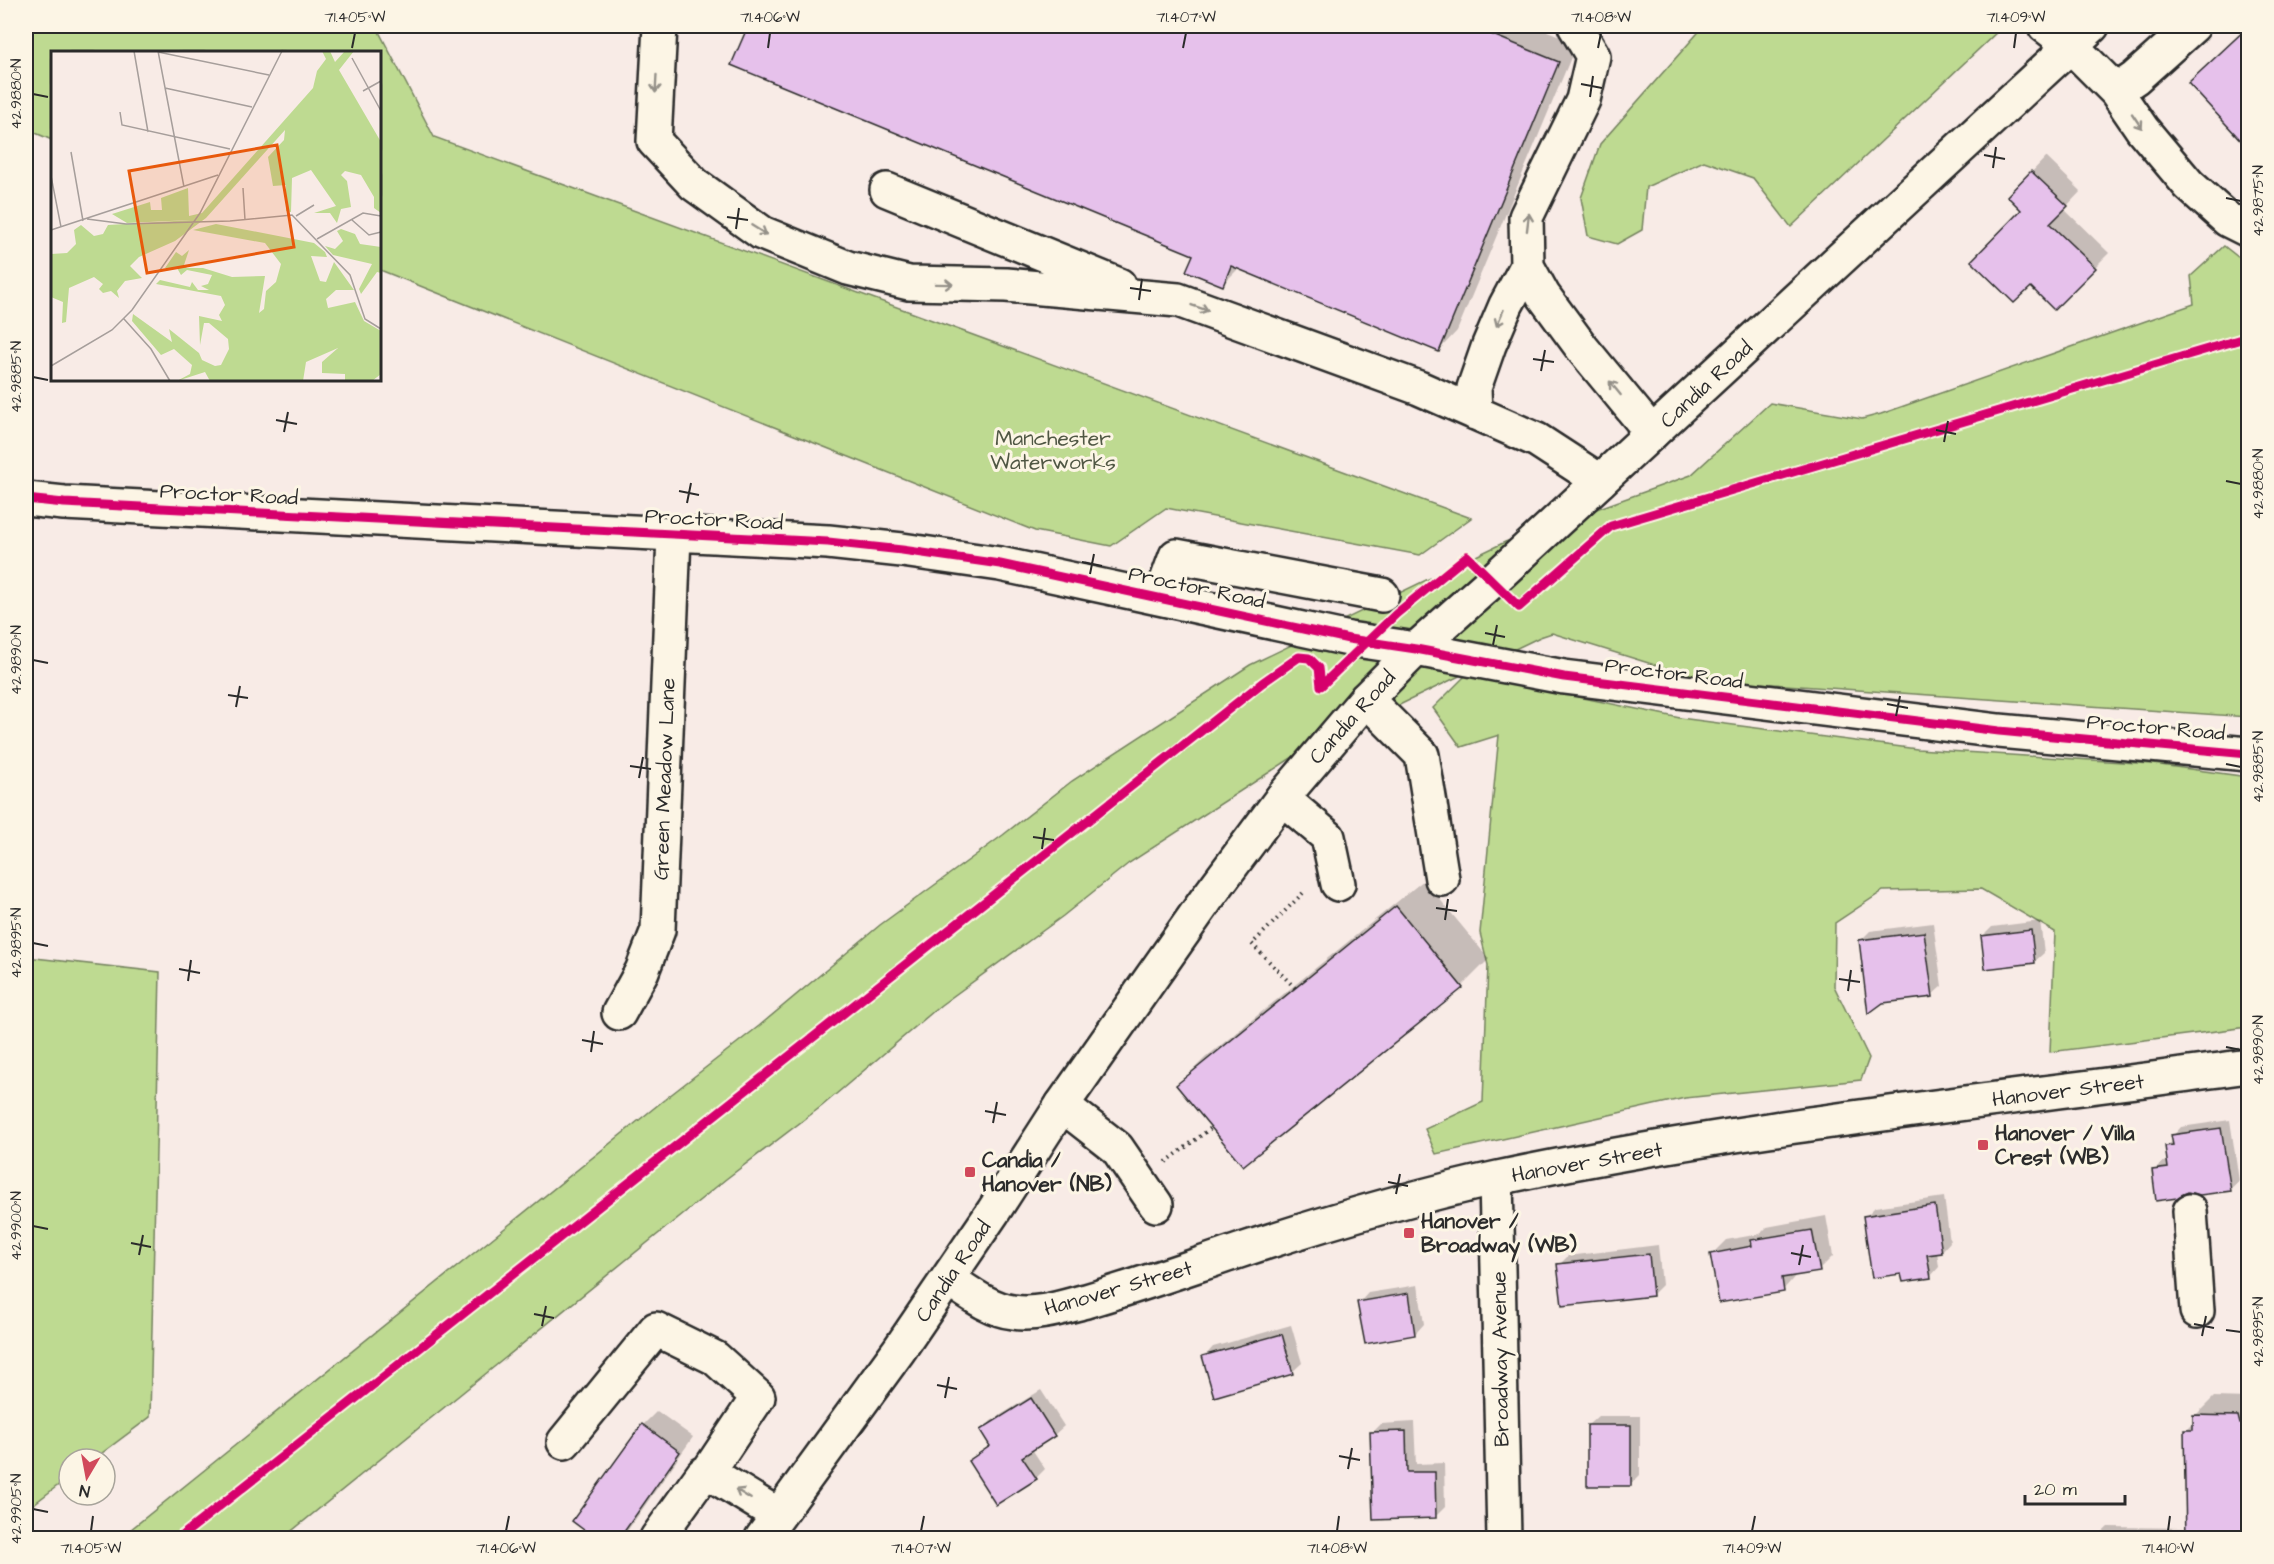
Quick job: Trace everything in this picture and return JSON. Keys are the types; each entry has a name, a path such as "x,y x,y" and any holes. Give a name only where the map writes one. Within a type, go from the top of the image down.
{"main road":[{"path":"660,26 654,141 694,184 762,233 848,267 909,283 1006,285 1178,300 1419,388 1537,440 1600,481"},
{"path":"1575,26 1593,57 1583,100 1526,217 1527,266 1543,295 1582,348 1652,433"},
{"path":"2044,26 2081,36 2142,129 2189,185 2228,220 2245,222"},
{"path":"2116,91 2135,78 2193,26"},
{"name":"Candia Road","path":"770,1527 948,1279 1062,1105 1206,900 1282,798 1366,699 1416,649 2081,36"},
{"path":"888,190 1151,298"},
{"path":"1475,413 1474,388 1489,345 1506,305 1527,266"},
{"name":"Proctor Road","path":"26,499 76,504 828,542 902,550 1000,564 1349,639 1416,649 1564,677 1999,731 2248,754"},
{"name":"Green Meadow Lane","path":"619,1013 642,971 658,930 674,536"},
{"path":"1161,597 1176,556 1382,595"},
{"path":"1301,627 1312,581"},
{"path":"1366,699 1422,755 1442,879"},
{"path":"1282,798 1328,837 1336,873"},
{"name":"Hanover Street","path":"948,1279 992,1306 1013,1312 1045,1310 1109,1294 1304,1230 1496,1179 1832,1119 2041,1095 2248,1066"},
{"path":"1062,1105 1117,1148 1148,1193"},
{"name":"Broadway Avenue","path":"1496,1179 1504,1539"},
{"path":"2190,1212 2197,1311"},
{"path":"564,1442 656,1329 715,1358 758,1397 708,1472 703,1474 657,1539"},
{"path":"708,1472 770,1527"}],"path":[{"path":"1295,988 1252,944 1336,873"},
{"path":"1148,1193 1211,1128"}],"green space":[{"name":"Manchester Waterworks","path":"26,26 376,26 434,137 1471,518 1420,555 1166,508 1111,546 1035,531 381,270 381,51 51,51 51,140 26,129"},
{"path":"1704,26 1987,26 1999,30 1791,227 1753,178 1704,161 1646,187 1642,230 1617,244 1588,236 1581,198 1600,144"},
{"path":"2224,246 2248,265 2248,717 1700,679 1552,633 1540,637 1296,755 1129,863 1063,916 941,1005 822,1106 726,1179 283,1538 120,1538 759,1026 880,925 1072,781 1250,665 1505,542 1691,475 1770,403 1862,419 2194,304 2191,276"},
{"path":"1467,674 1680,718 1917,749 2153,764 2248,777 2248,1027 2050,1052 2055,932 1981,889 1883,891 1835,923 1834,986 1869,1058 1861,1080 1685,1098 1436,1154 1425,1129 1483,1102 1488,965 1480,933 1499,735 1461,747 1433,708"},
{"path":"26,957 160,972 150,1417 110,1447 57,1447 57,1486 26,1510"}],"building":[{"path":"748,26 1471,26 1559,62 1439,352 1231,266 1223,286 1186,271 1193,255 731,65"},
{"path":"2248,27 2248,148 2188,83"},
{"path":"2031,171 2068,206 2050,224 2096,268 2054,310 2031,287 2014,303 1971,261 2021,210 2007,196"},
{"path":"1396,906 1463,988 1243,1166 1176,1085"},
{"path":"2031,930 2035,963 1985,969 1981,936"},
{"path":"1924,932 1933,997 1883,1003 1868,1014 1859,940"},
{"path":"2221,1128 2231,1191 2200,1195 2188,1192 2177,1198 2156,1201 2152,1170 2168,1168 2165,1146 2173,1145 2171,1135"},
{"path":"1935,1205 1942,1253 1927,1255 1931,1278 1903,1282 1901,1274 1872,1278 1863,1216"},
{"path":"1812,1230 1820,1272 1782,1278 1784,1292 1719,1303 1710,1254 1752,1246 1751,1240"},
{"path":"1649,1254 1653,1296 1562,1306 1557,1264"},
{"path":"1409,1293 1415,1335 1365,1344 1357,1302"},
{"path":"1282,1334 1293,1374 1214,1397 1202,1356"},
{"path":"1031,1398 1055,1436 1022,1457 1037,1479 996,1505 968,1461 990,1446 980,1430"},
{"path":"2193,1415 2238,1416 2240,1424 2248,1423 2248,1539 2186,1539 2184,1430 2193,1430"},
{"path":"642,1424 680,1452 619,1539 596,1539 572,1521"},
{"path":"1587,1425 1631,1425 1631,1486 1587,1486"},
{"path":"1406,1431 1407,1472 1435,1472 1436,1518 1373,1520 1370,1432"}],"cycle path":[{"path":"1321,686 1396,614 1467,556 1519,607 1611,526 2248,337"},
{"path":"26,499 64,503 828,542 902,550 1000,564 1349,639 1416,649 1564,677 1999,731 2248,754"},
{"path":"179,1538 1262,683 1299,657 1309,658 1319,668 1321,686"}],"place":[{"name":"Hanover / Villa Crest (WB)","path":"1983,1145"},
{"name":"Candia / Hanover (NB)","path":"970,1172"},
{"name":"Hanover / Broadway (WB)","path":"1409,1233"}]}
